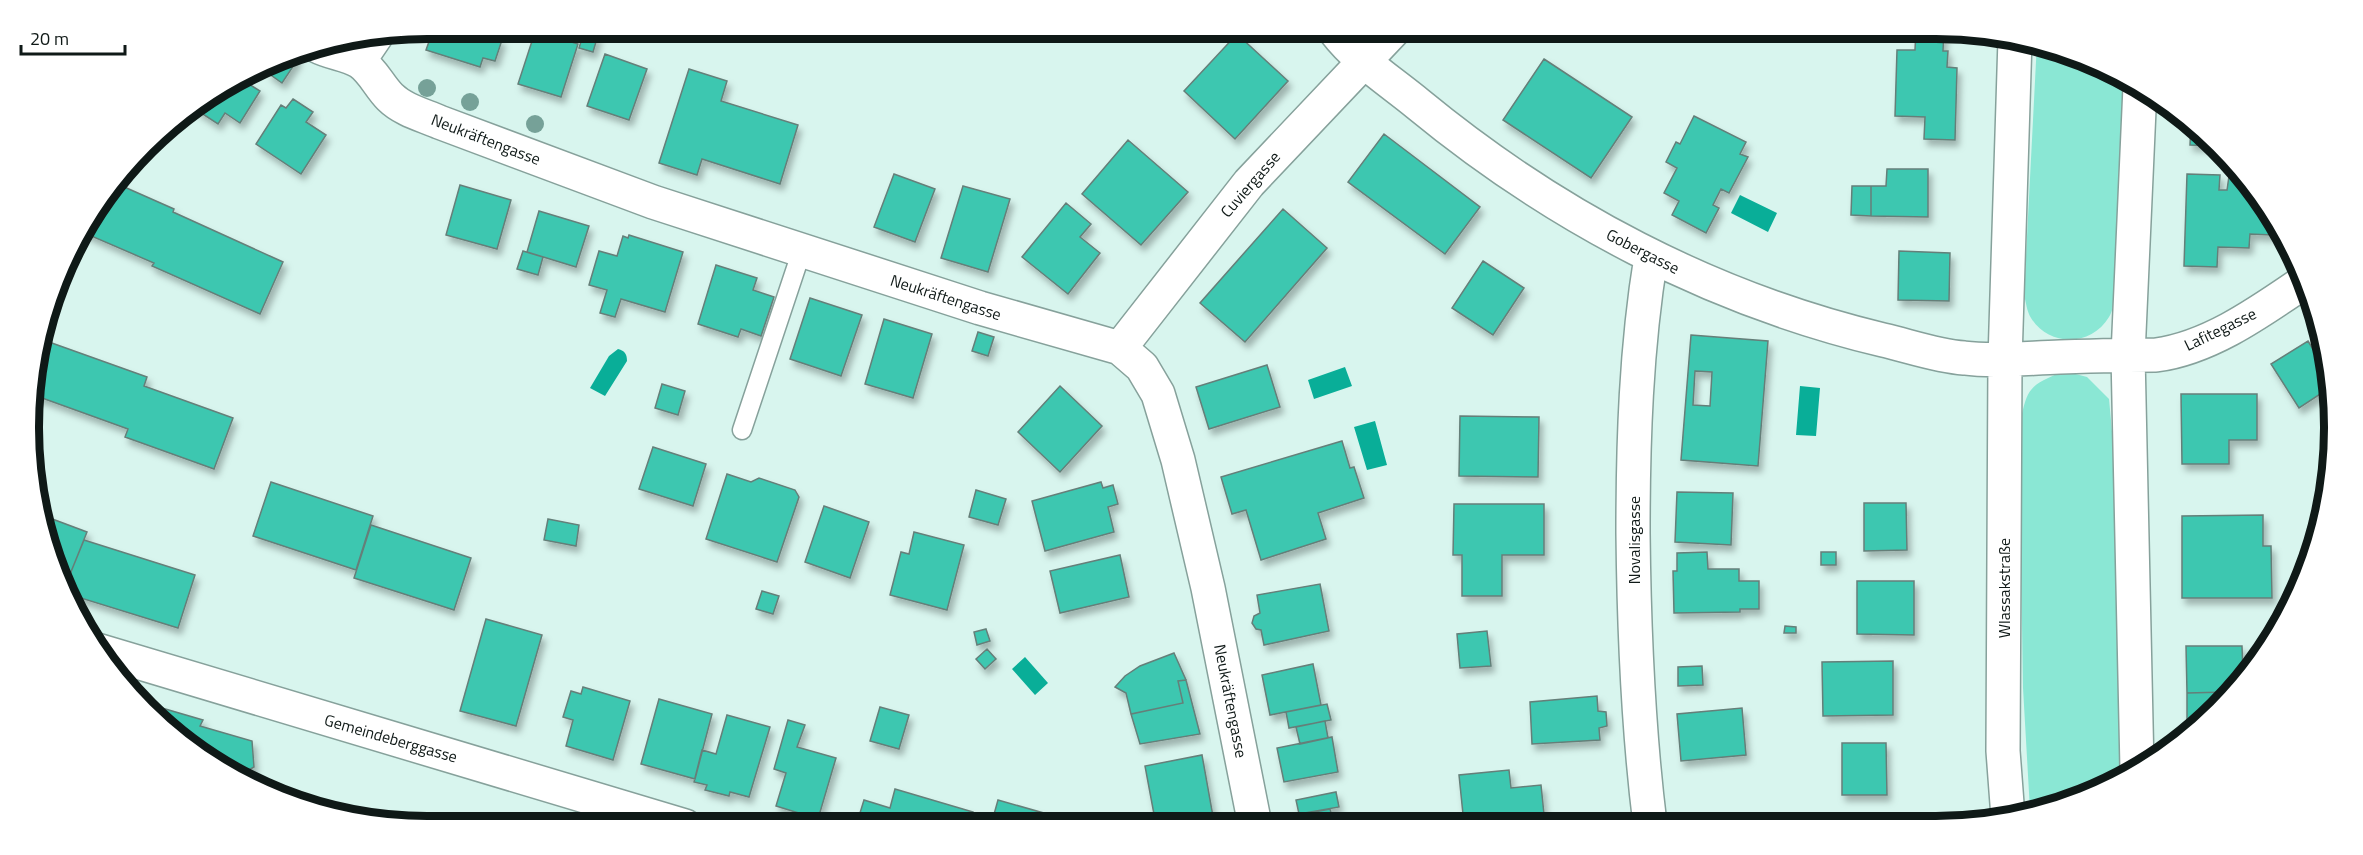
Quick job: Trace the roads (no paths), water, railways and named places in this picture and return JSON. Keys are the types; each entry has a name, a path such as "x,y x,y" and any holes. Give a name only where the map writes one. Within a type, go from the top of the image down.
{"street":[{"name":"Gobergasse","path":"1343,39 1364,60 1471,147 1559,207 1651,257 1775,310 1839,330 1962,358 2004,360"},
{"name":"Cuviergasse","path":"1120,348 1248,183 1385,39"},
{"name":"Wlassakstraße","path":"2007,810 2003,751 2004,360 2015,47"},
{"name":"Neukräftengasse","path":"328,52 367,48 367,68 390,98 408,110 653,202 980,308 1120,348 1142,367 1158,394 1178,460 1208,588 1253,816"},
{"path":"2137,760 2128,355 2140,97"},
{"name":"Novalisgasse","path":"1649,816 1637,681 1633,461 1642,312 1651,257"},
{"name":"Lafitegasse","path":"2128,355 2170,353 2216,335 2297,286"},
{"path":"2004,360 2128,355"},
{"name":"Gemeindeberggasse","path":"112,655 652,816"}],"lane":[{"path":"742,430 802,250"}]}
